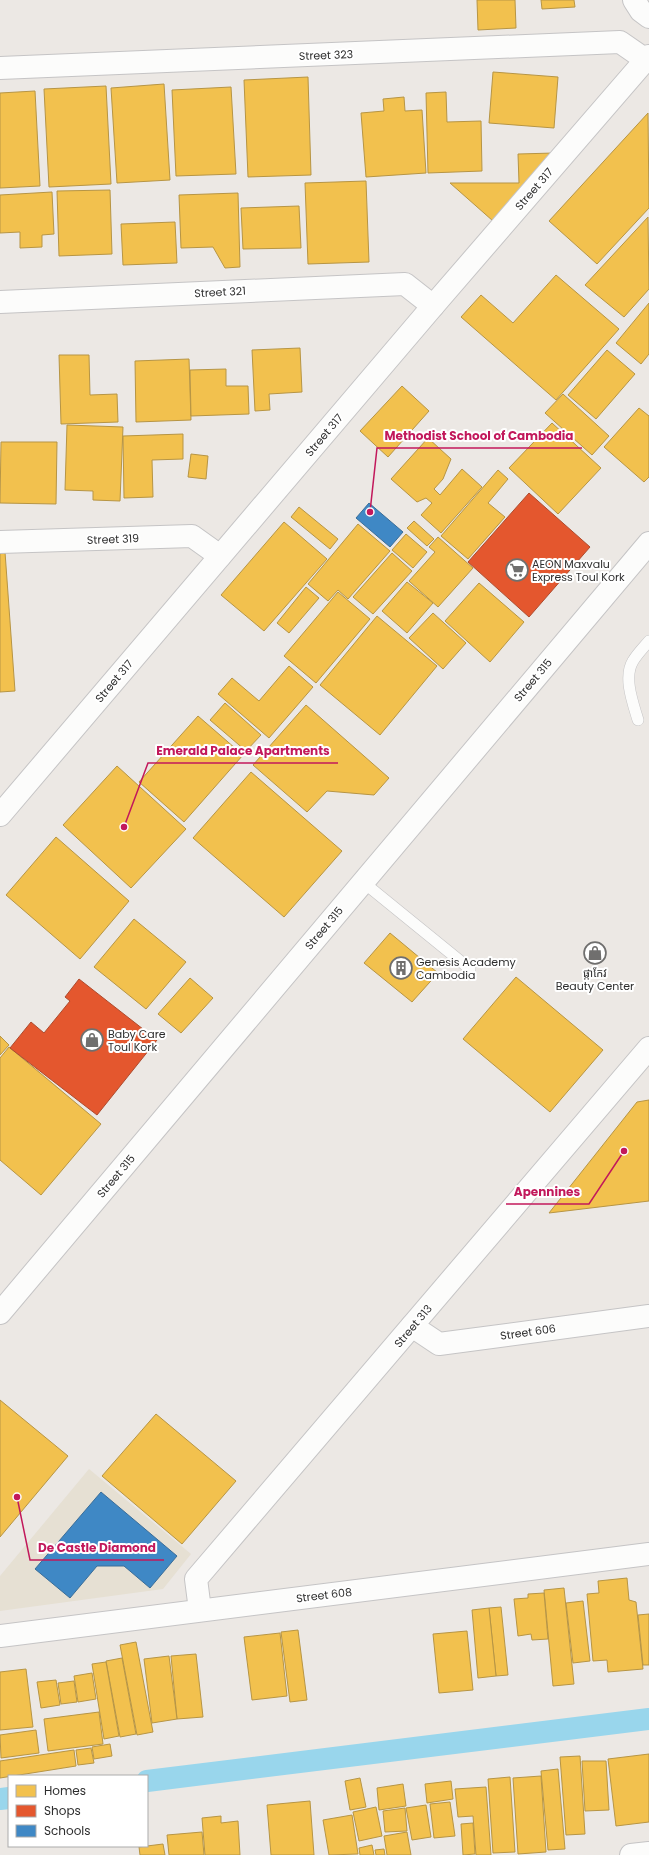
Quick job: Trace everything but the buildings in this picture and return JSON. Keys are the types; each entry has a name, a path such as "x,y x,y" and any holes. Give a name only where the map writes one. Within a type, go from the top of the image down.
{"street":[{"path":"634,0 641,11 649,17"},
{"name":"Street 323","path":"0,68 620,42 647,58"},
{"name":"Street 317","path":"0,815 433,306 647,58"},
{"name":"Street 321","path":"0,302 405,284 433,306"},
{"name":"Street 319","path":"0,542 192,536 220,556"},
{"name":"Street 315","path":"0,1313 649,543"},
{"name":"Street 313","path":"200,1610 196,1579 649,1049"},
{"name":"Street 606","path":"412,1326 439,1344 649,1316"},
{"name":"Street 608","path":"0,1636 649,1554"},
{"path":"631,1855 649,1853"}],"lane":[{"path":"638,720 630,691 630,676 632,662 649,641"},
{"path":"363,882 470,969"}],"shaded area":[{"path":"89,1469 191,1554 163,1589 0,1611 0,1576"}],"waterway":[{"path":"148,1781 649,1719"},
{"path":"0,1799 8,1798"}],"place":[{"name":"Methodist School of Cambodia","path":"370,512"},
{"name":"AEON Maxvalu Express Toul Kork","path":"517,570"},
{"name":"Emerald Palace Apartments","path":"124,827"},
{"name":"ផ្កាកែវ Beauty Center","path":"595,953"},
{"name":"Genesis Academy Cambodia","path":"401,968"},
{"name":"Baby Care Toul Kork","path":"92,1040"},
{"name":"Apennines","path":"624,1151"},
{"name":"De Castle Diamond","path":"17,1497"}]}
